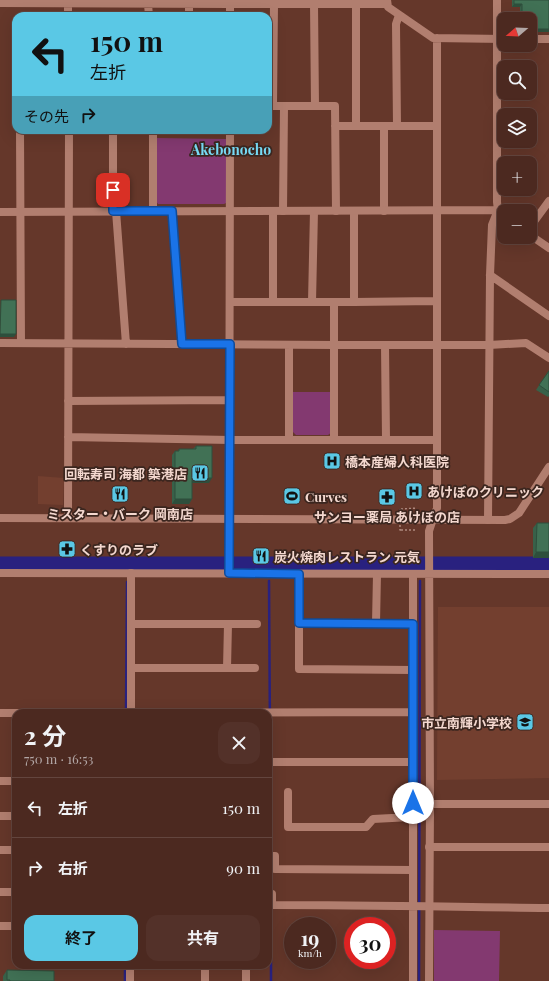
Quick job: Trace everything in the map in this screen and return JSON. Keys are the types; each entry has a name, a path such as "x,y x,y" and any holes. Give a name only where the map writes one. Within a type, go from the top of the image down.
{"street":[{"path":"497,0 498,12"},
{"path":"0,3 68,2 189,4 230,2 274,4 356,4 387,2 388,7 433,38 497,39"},
{"path":"148,4 148,12"},
{"path":"189,4 189,12"},
{"path":"272,72 274,4"},
{"path":"314,4 315,106"},
{"path":"356,4 356,126"},
{"path":"397,126 396,24 399,15"},
{"path":"429,981 420,906 413,870 420,817 430,804 429,531 437,508 437,38"},
{"path":"537,39 549,39"},
{"path":"497,204 500,52"},
{"path":"272,106 335,106 336,211"},
{"path":"283,211 284,106"},
{"path":"336,126 438,126"},
{"path":"384,126 384,211"},
{"path":"20,134 21,343"},
{"path":"68,518 69,134"},
{"path":"113,134 114,211 126,344"},
{"path":"153,134 153,211"},
{"path":"229,567 230,134"},
{"path":"537,217 549,201"},
{"path":"0,212 497,210"},
{"path":"172,211 182,344"},
{"path":"273,211 273,302"},
{"path":"312,302 314,211"},
{"path":"354,211 354,302"},
{"path":"488,520 490,275 492,225 497,212"},
{"path":"537,240 549,248"},
{"path":"490,275 549,316"},
{"path":"230,302 436,301"},
{"path":"334,302 334,439"},
{"path":"0,343 289,345 526,343 549,358"},
{"path":"289,345 289,440"},
{"path":"385,345 386,440"},
{"path":"68,401 230,400"},
{"path":"68,437 230,440 437,440"},
{"path":"0,518 505,520 515,517 549,467"},
{"path":"0,573 131,573 229,567 299,574 413,574 429,568 549,574"},
{"path":"129,709 132,668 131,573"},
{"path":"299,574 299,669 413,670"},
{"path":"376,624 377,574"},
{"path":"413,574 413,762 420,817 429,847 420,906 413,981"},
{"path":"299,623 413,624"},
{"path":"132,624 257,624"},
{"path":"227,668 228,624"},
{"path":"132,668 255,668"},
{"path":"272,712 413,712"},
{"path":"0,713 12,713"},
{"path":"272,762 413,762"},
{"path":"0,781 12,781"},
{"path":"288,792 288,827 366,827 373,819 420,817"},
{"path":"430,804 549,804"},
{"path":"0,816 12,816"},
{"path":"429,847 549,847"},
{"path":"0,850 12,850"},
{"path":"272,856 275,856 275,869 413,870"},
{"path":"0,892 12,892"},
{"path":"272,905 549,908"},
{"path":"0,926 12,926"},
{"path":"130,969 130,981"},
{"path":"205,969 205,981"},
{"path":"246,969 246,981"}],"path":[{"path":"416,508 400,509 400,530 416,530"}],"shaded area":[{"path":"156,138 226,139 226,203 158,204 156,201"},
{"path":"292,392 332,392 332,432 328,435 296,435 292,431"},
{"path":"38,476 64,478 63,505 38,504"},
{"path":"438,607 549,607 549,778 437,780"},
{"path":"434,930 500,931 499,981 434,981"}],"building":[{"path":"514,0 549,0 549,29 537,29 537,12 522,12 522,4 514,4"},
{"path":"1,300 16,300 16,334 0,334"},
{"path":"549,371 549,392 539,385"},
{"path":"196,446 212,446 212,478 192,478 192,499 175,499 175,451 179,451 179,449 196,449"},
{"path":"537,523 549,523 549,552 536,552"},
{"path":"7,970 54,971 54,981 10,981 7,980"}],"waterway":[{"path":"0,564 549,564"},
{"path":"127,564 127,569"},
{"path":"269,581 270,709"},
{"path":"419,981 420,581"},
{"path":"126,709 127,582"},
{"path":"125,969 125,981"},
{"path":"271,969 271,981"}],"place":[{"name":"橋本産婦人科医院","path":"332,461"},
{"name":"回転寿司 海都 築港店","path":"200,473"},
{"name":"あけぼのクリニック","path":"414,491"},
{"name":"ミスター・バーク 岡南店","path":"120,494"},
{"name":"Curves","path":"292,496"},
{"name":"サンヨー薬局 あけぼの店","path":"387,497"},
{"name":"くすりのラブ","path":"67,549"},
{"name":"炭火焼肉レストラン 元気","path":"261,556"},
{"name":"市立南輝小学校","path":"525,722"}],"district":[{"name":"Akebonocho","path":"231,149"}],"route":[{"path":"113,190 113,211 172,211 182,344 230,344 229,573 299,574 299,623 413,624 413,803"}]}
